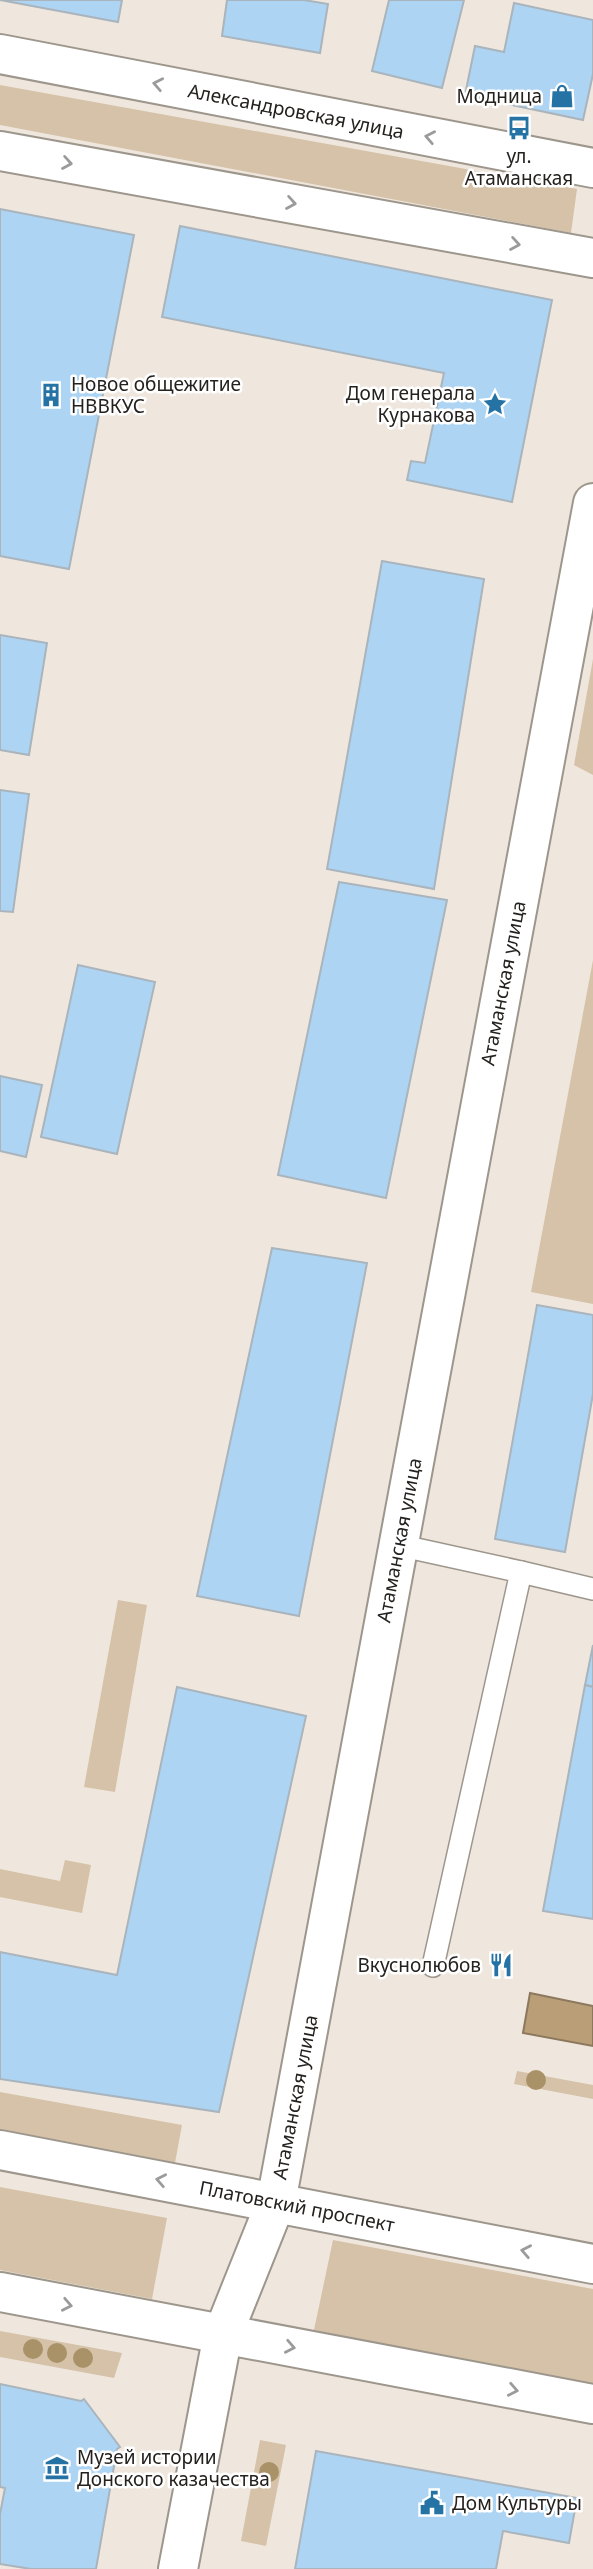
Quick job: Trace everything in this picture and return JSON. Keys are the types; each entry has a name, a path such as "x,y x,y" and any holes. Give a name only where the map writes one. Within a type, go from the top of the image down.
{"street":[{"name":"Александровская улица","path":"0,54 593,168"},
{"path":"0,150 593,258"},
{"name":"Атаманская улица","path":"178,2569 223,2334 276,2202 593,503"},
{"name":"Платовский проспект","path":"0,2150 593,2264"},
{"path":"0,2292 593,2404"}],"lane":[{"path":"398,1545 593,1589"},
{"path":"433,1966 522,1572"}],"shaded area":[{"path":"0,85 577,189 571,233 0,125"},
{"path":"593,659 593,775 574,765"},
{"path":"593,960 593,1304 531,1292"},
{"path":"118,1600 147,1605 115,1792 84,1787"},
{"path":"65,1860 91,1865 82,1913 0,1897 0,1869 60,1881"},
{"path":"530,1993 593,2006 593,2046 523,2033"},
{"path":"517,2071 593,2085 593,2099 514,2084"},
{"path":"0,2092 182,2125 174,2168 0,2136"},
{"path":"0,2187 167,2218 152,2299 0,2270"},
{"path":"333,2240 593,2289 593,2387 314,2330"},
{"path":"0,2331 122,2353 114,2378 0,2357"},
{"path":"260,2440 286,2445 266,2546 241,2541"}],"building":[{"path":"0,0 122,0 118,22"},
{"path":"227,0 304,0 328,4 320,53 222,36"},
{"path":"389,0 464,0 442,88 372,71"},
{"path":"514,3 593,20 593,74 583,120 465,95 475,46 504,52"},
{"name":"Новое общежитие НВВКУС","path":"0,209 134,235 69,569 0,556"},
{"path":"180,226 552,300 512,502 407,480 411,461 425,463 444,373 162,317"},
{"path":"382,561 484,579 434,889 327,869"},
{"path":"0,635 47,643 29,755 0,750"},
{"path":"0,790 29,794 13,912 0,911"},
{"path":"339,882 447,900 386,1198 278,1175"},
{"path":"78,965 155,982 117,1154 41,1137"},
{"path":"0,1076 42,1085 26,1157 0,1151"},
{"path":"272,1248 367,1263 299,1616 197,1596"},
{"path":"537,1305 593,1315 593,1394 565,1552 495,1539"},
{"path":"593,1645 593,1687 585,1685"},
{"path":"585,1685 593,1687 593,1919 543,1911"},
{"path":"177,1687 306,1716 219,2112 0,2079 0,1952 117,1975"},
{"name":"Музей истории Донского казачества","path":"0,2384 81,2401 84,2399 120,2447 117,2449 96,2569 31,2569 0,2564 0,2514 5,2488 0,2487"},
{"path":"316,2451 577,2498 569,2543 503,2531 496,2569 295,2569"}],"place":[{"name":"Модница","path":"562,96"},
{"name":"ул. Атаманская","path":"519,128"},
{"name":"Новое общежитие НВВКУС","path":"51,395"},
{"name":"Дом генерала Курнакова","path":"495,404"},
{"name":"Вкуснолюбов","path":"501,1965"},
{"name":"Музей истории Донского казачества","path":"57,2468"},
{"name":"Дом Культуры","path":"432,2503"}]}
